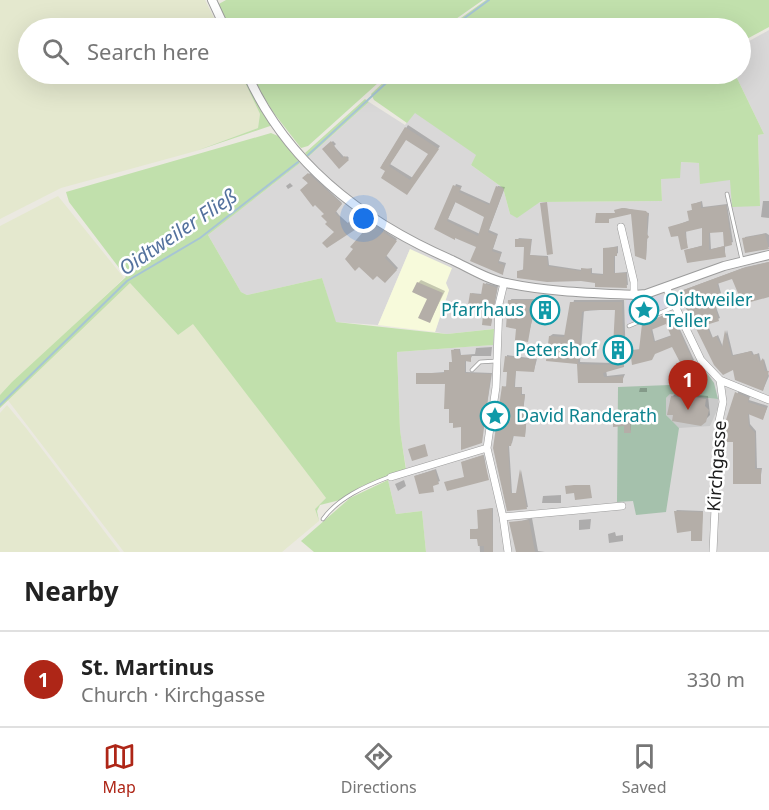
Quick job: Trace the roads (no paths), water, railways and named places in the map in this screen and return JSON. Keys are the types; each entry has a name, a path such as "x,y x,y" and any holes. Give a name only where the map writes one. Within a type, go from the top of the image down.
{"street":[{"path":"212,0 220,18"},
{"path":"253,84 277,126 334,190 386,228 419,246 504,283 561,292 634,295 769,255"},
{"path":"621,226 634,282 634,295"},
{"path":"504,283 499,304 496,387 487,448 503,517 508,552"},
{"path":"666,287 701,360 720,380 769,400"},
{"name":"Kirchgasse","path":"713,552 718,421 723,402 720,380"},
{"path":"391,477 487,448"},
{"path":"503,517 622,506"}],"lane":[{"path":"727,194 742,262"},
{"path":"629,326 675,307"},
{"path":"472,370 480,362 496,361"},
{"path":"323,519 329,510 355,492 391,477"}],"waterway":[{"name":"Oidtweiler Fließ","path":"465,18 489,0"},
{"name":"Oidtweiler Fließ","path":"308,155 385,84"},
{"name":"Oidtweiler Fließ","path":"0,405 127,281 200,238 298,162"}],"place":[{"name":"Pfarrhaus","path":"545,310"},
{"name":"Oidtweiler Teller","path":"644,310"},
{"name":"Petershof","path":"618,350"},
{"name":"St. Martinus","path":"688,410"},
{"name":"David Randerath","path":"495,416"}]}
